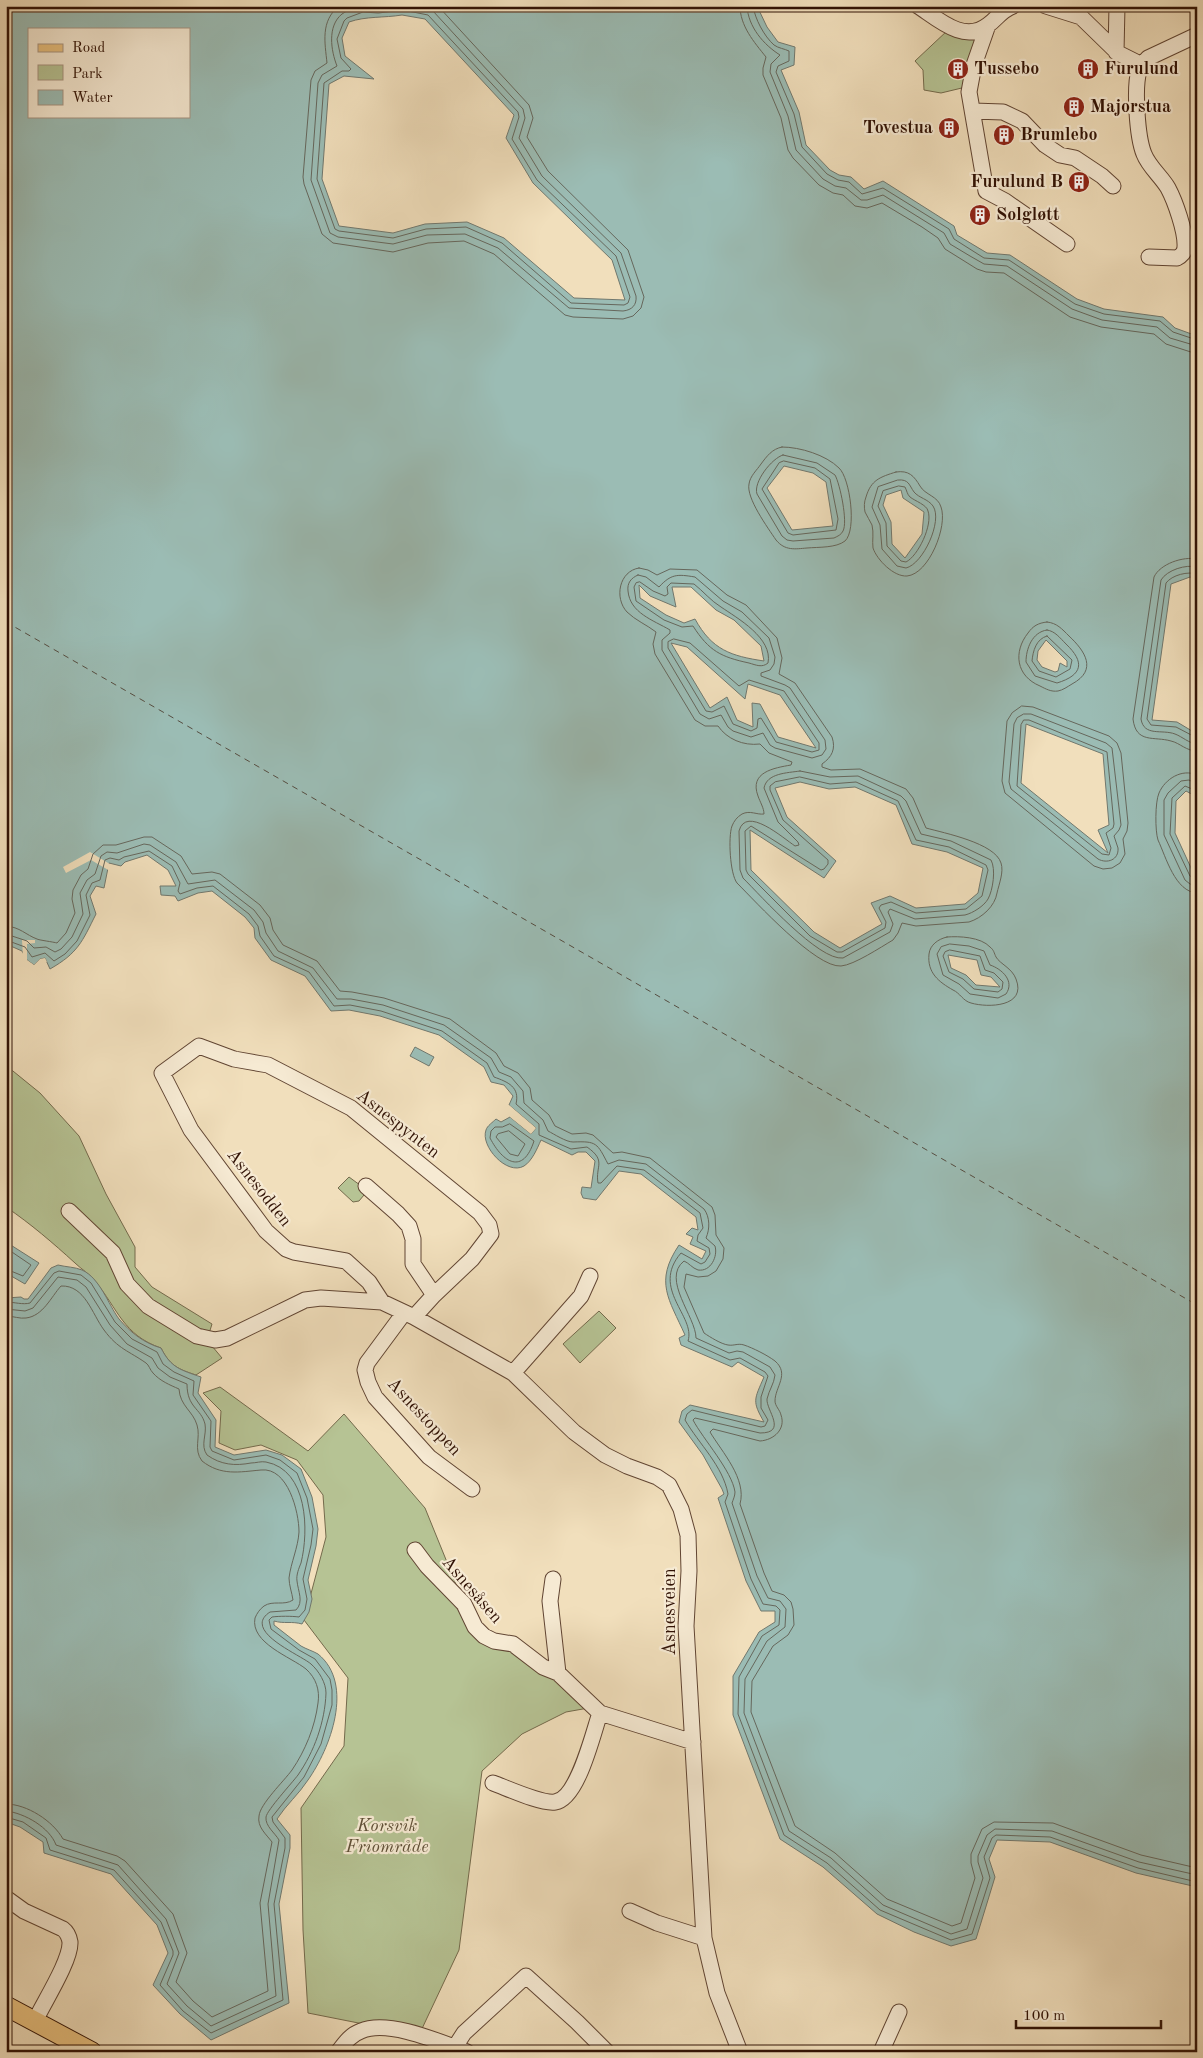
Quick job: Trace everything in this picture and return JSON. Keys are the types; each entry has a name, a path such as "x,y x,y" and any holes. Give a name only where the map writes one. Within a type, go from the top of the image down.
{"main road":[{"path":"6,2006 92,2052"}],"street":[{"path":"918,6 959,31 979,30 992,16 1012,6"},
{"path":"1046,6 1078,11 1116,52 1142,65"},
{"path":"1116,52 1117,6"},
{"path":"992,16 970,78 969,92 986,191 1021,212 1067,244"},
{"path":"1149,257 1177,258 1182,254 1186,246 1173,199 1147,159 1141,144 1137,91 1138,76 1142,65 1155,53 1197,35"},
{"path":"973,111 1003,112 1022,121 1045,145 1060,155 1075,158 1102,176 1113,186"},
{"name":"Asnespynten","path":"162,1073 200,1046 234,1059 268,1066 351,1108 480,1213 489,1225 491,1234 472,1259 434,1295 409,1315"},
{"name":"Asnesodden","path":"162,1073 191,1130 266,1231 286,1249 346,1262 369,1282 382,1302"},
{"path":"366,1186 409,1226 413,1239 413,1264 434,1295"},
{"name":"Asnesveien","path":"68,1210 112,1253 127,1284 139,1298 160,1314 197,1336 207,1340 227,1338 305,1300 321,1298 382,1302 513,1373 574,1432 591,1445 605,1455 627,1466 657,1477 668,1485 675,1495 688,1535 689,1571 686,1626 704,1938 717,1993 740,2052"},
{"path":"513,1373 581,1296 590,1276"},
{"name":"Asnestoppen","path":"409,1315 367,1363 368,1382 375,1397 429,1456 472,1489"},
{"name":"Asnesåsen","path":"415,1550 427,1566 464,1604 475,1627 484,1636 494,1641 508,1642 543,1666 558,1673 600,1713 693,1742"},
{"path":"553,1579 550,1601 558,1673"},
{"path":"493,1782 546,1802 555,1802 563,1799 570,1793 577,1780 600,1713"},
{"path":"6,1898 24,1912 63,1929 70,1940 61,1970 35,2020"},
{"path":"630,1911 657,1923 704,1938"},
{"path":"338,2052 351,2036 372,2027 416,2034 461,2050 464,2032 526,1976 578,2022 607,2052"},
{"path":"881,2052 899,2012"}],"green space":[{"path":"948,30 977,32 966,87 941,93 924,90 923,70 915,61"},
{"path":"8,1067 40,1093 79,1136 106,1194 135,1247 135,1267 152,1287 212,1324 207,1340 222,1358 196,1375 175,1366 161,1348 148,1343 129,1328 91,1276 42,1234 6,1207 6,1069"},
{"path":"349,1177 364,1188 364,1195 359,1201 353,1202 338,1188"},
{"path":"599,1311 616,1328 580,1363 563,1344"},
{"name":"Korsvik Friområde","path":"220,1387 308,1451 344,1414 425,1508 475,1627 508,1642 594,1707 566,1712 522,1734 482,1771 459,1950 419,2035 308,2013 303,1930 301,1808 344,1746 348,1678 304,1620 326,1537 323,1495 297,1460 261,1445 235,1450 219,1443 221,1411 203,1393"}],"water":[{"path":"6,6 757,6 767,27 778,42 795,47 794,65 781,70 799,112 806,145 830,170 839,175 851,177 864,189 883,181 954,226 957,235 987,253 1010,255 1077,299 1104,309 1163,317 1175,328 1197,336 1197,579 1190,577 1171,584 1152,720 1177,722 1197,734 1197,797 1186,791 1176,801 1175,833 1197,881 1197,1887 1136,1873 1050,1842 997,1840 989,1859 995,1877 976,1939 951,1946 914,1932 877,1914 823,1867 780,1839 733,1715 733,1676 759,1632 775,1622 775,1611 761,1611 746,1581 718,1498 724,1494 722,1489 703,1455 679,1422 682,1411 690,1405 764,1422 756,1405 756,1396 764,1377 738,1362 732,1367 681,1345 679,1338 685,1335 669,1300 666,1280 667,1270 671,1258 679,1245 702,1259 706,1251 690,1244 693,1237 686,1234 692,1228 698,1230 696,1217 641,1174 619,1171 596,1200 583,1198 581,1193 582,1187 591,1188 595,1161 586,1152 578,1152 572,1155 541,1140 532,1158 524,1166 510,1167 503,1163 496,1158 487,1144 485,1137 489,1126 496,1119 501,1122 510,1117 531,1134 536,1128 509,1105 513,1096 504,1085 491,1082 484,1067 439,1035 380,1016 349,1010 331,1011 305,976 271,960 255,938 254,928 245,917 212,891 198,893 178,901 175,896 161,895 160,886 176,886 168,870 147,855 125,862 121,866 109,863 104,888 96,886 90,896 96,914 78,946 67,958 50,969 45,958 40,959 34,965 27,960 22,951 6,944","holes":["402,15 425,19 514,115 506,138 533,183 612,260 625,300 574,298 504,238 467,222 425,224 393,233 339,226 322,179 329,84 344,76 374,79 345,56 342,38 349,22","784,466 813,473 826,482 833,526 792,530 767,488","901,490 903,498 924,512 922,534 905,558 892,544 891,522 883,505 886,495","639,585 650,596 676,607 672,587 691,587 716,610 734,620 761,646 764,661 742,657 724,650 708,638 695,619 684,623 666,615 640,598","1046,640 1067,661 1067,667 1060,663 1058,671 1055,672 1042,667 1037,660 1038,651","671,643 687,647 745,699 748,684 780,695 816,748 778,737 760,704 752,703 753,727 737,720 727,697 710,708","1026,724 1103,754 1109,825 1098,830 1108,853 1021,783","800,782 829,789 855,787 896,805 912,844 947,852 983,868 978,893 965,904 916,908 890,896 871,903 882,924 840,948 814,932 751,870 750,830 824,878 836,861 787,817 775,788","948,955 977,960 981,975 991,977 1000,987 976,985 966,975 951,968"]},
{"path":"415,1047 434,1057 429,1066 410,1056"},
{"path":"6,1242 39,1263 25,1284 6,1273"},
{"path":"58,1265 79,1269 88,1274 99,1285 119,1319 128,1329 143,1340 161,1348 169,1360 177,1367 201,1377 198,1393 216,1420 215,1447 234,1455 266,1450 282,1455 301,1469 312,1497 318,1529 308,1580 312,1599 309,1612 302,1624 274,1621 274,1625 301,1646 318,1654 329,1667 335,1682 337,1699 331,1734 316,1767 277,1819 290,1835 290,1848 279,1904 289,2003 211,2040 180,2014 153,1985 168,1953 157,1925 111,1874 44,1853 43,1842 20,1827 6,1822 6,1298 21,1297 28,1299 51,1268"}],"pier":[{"path":"90,852 113,866 111,866 110,871 91,860 66,873 63,867"},
{"path":"22,940 35,940 35,943 27,944 27,960 34,965 40,959 45,958 47,962 41,961 34,967 25,961"},
{"path":"509,1105 536,1128 531,1134 510,1117 510,1115 531,1131 532,1128 509,1108"}],"ferry route":[{"path":"6,622 1197,1305"}],"place":[{"name":"Tussebo","path":"958,69"},
{"name":"Furulund","path":"1088,69"},
{"name":"Majorstua","path":"1074,107"},
{"name":"Tovestua","path":"949,128"},
{"name":"Brumlebo","path":"1004,135"},
{"name":"Furulund B","path":"1079,182"},
{"name":"Solgløtt","path":"980,215"}]}
